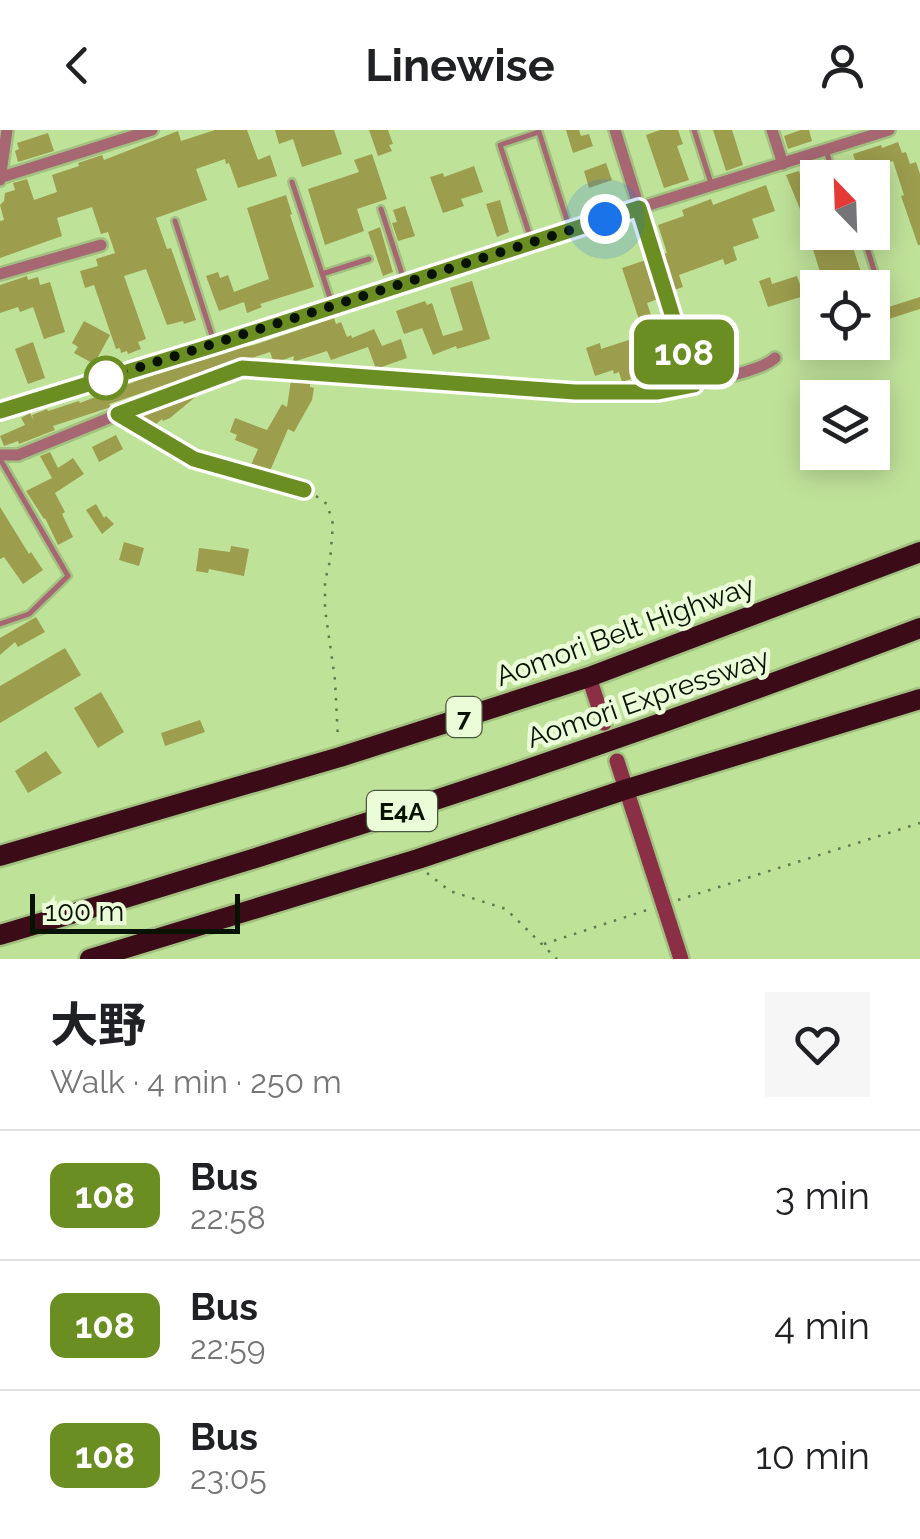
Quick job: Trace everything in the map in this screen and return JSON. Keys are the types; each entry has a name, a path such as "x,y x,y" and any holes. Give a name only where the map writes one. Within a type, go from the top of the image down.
{"highway":[{"name":"Aomori Belt Highway","path":"0,856 340,756 589,677 920,552"},
{"name":"Aomori Expressway","path":"0,935 356,826 578,752 920,628"},
{"name":"Aomori Expressway","path":"799,674 920,636"},
{"path":"90,959 920,699"}],"street":[{"path":"7,130 1,179 152,130"},
{"path":"614,130 694,385 761,367 776,358"},
{"path":"772,130 783,164"},
{"path":"0,411 783,164 860,134 889,130"},
{"path":"0,274 101,245"},
{"path":"0,457 18,455 118,414 194,459 304,490"},
{"path":"589,677 604,723"},
{"path":"617,761 681,959"}],"lane":[{"path":"694,130 712,186"},
{"path":"532,242 500,145 539,132 570,230"},
{"path":"826,150 829,160"},
{"path":"292,182 333,306"},
{"path":"381,209 405,283"},
{"path":"175,221 215,345"},
{"path":"322,274 369,259"},
{"path":"118,414 242,368 575,392 658,392 694,385"},
{"path":"0,457 68,576 29,614 0,624"}],"path":[{"path":"304,490 327,504 333,524 324,581 340,756"},
{"path":"544,944 920,824"},
{"path":"418,859 428,875 450,891 506,909 557,959"}],"building":[{"path":"215,130 247,130 258,160 270,155 277,176 238,188 225,159 196,169 207,200 156,218 167,249 171,248 196,320 167,325 146,269 124,276 146,339 138,342 141,349 128,354 116,349 94,285 85,288 80,271 98,266 96,259 115,253 108,232 101,234 92,207 57,218 62,236 0,258 0,221 4,220 0,205 5,193 15,190 13,183 27,179 34,200 57,192 52,175 79,166 78,163 102,155 104,160 178,131 181,141"},
{"path":"275,130 334,130 342,154 302,167 293,139 279,144"},
{"path":"369,130 388,130 392,151 378,156"},
{"path":"566,130 579,130 581,136 589,134 593,146 573,153"},
{"path":"678,130 683,144 677,146 689,180 664,188 646,135"},
{"path":"713,130 732,130 743,165 726,171"},
{"path":"809,130 812,141 788,149 784,136"},
{"path":"48,133 54,151 18,162 17,143"},
{"path":"898,142 910,164 916,162 920,174 920,245 901,196 904,195 893,161 855,160 853,154 881,145 882,148"},
{"path":"372,154 387,199 357,209 364,231 325,245 308,189 359,172 354,160"},
{"path":"606,163 612,180 589,188 584,171"},
{"path":"474,166 483,192 461,199 464,206 443,213 430,177 443,173 444,177"},
{"path":"799,171 800,209 786,175"},
{"path":"766,185 775,211 752,219 759,238 733,247 737,260 725,265 723,259 679,275 683,287 674,290 658,225 684,216 682,210 711,199 713,205"},
{"path":"286,195 314,287 260,304 262,307 247,313 244,302 219,311 206,276 218,272 220,278 228,275 234,292 269,279 247,208"},
{"path":"500,200 509,232 497,237 486,204"},
{"path":"405,206 415,236 398,241 392,223 397,222 393,210"},
{"path":"380,227 393,272 383,276 368,232"},
{"path":"813,250 854,250 860,270 819,270"},
{"path":"646,260 658,299 647,303 661,345 668,343 674,361 622,382 619,372 614,374 613,370 595,376 586,348 600,343 601,349 644,335 622,268"},
{"path":"27,276 28,280 38,277 40,285 50,282 65,332 44,339 33,307 0,313 0,285"},
{"path":"797,276 800,297 768,307 759,281 770,277 772,284"},
{"path":"472,281 490,339 433,355 422,328 404,334 396,311 425,301 427,305 432,303 443,336 463,330 450,288"},
{"path":"920,297 920,309 890,319 890,307"},
{"path":"334,318 336,324 341,322 347,337 374,329 382,346 401,339 407,358 376,369 368,347 331,360 327,351 293,362 294,356 274,363 270,352 247,362 231,362 204,371 168,389 177,381 109,404 111,407 53,426 55,430 19,444 18,441 4,446 0,436 25,425 21,418 30,413 34,421 32,415 47,409 80,403 139,380"},
{"path":"84,321 110,335 94,364 74,353 78,347 72,343"},
{"path":"33,342 45,378 28,384 15,349"},
{"path":"291,380 310,383 314,388 312,400 294,432 288,429 270,471 251,465 258,449 235,440 237,435 230,432 235,418 267,430 282,404 287,407"},
{"path":"198,391 170,418 155,425 139,415"},
{"path":"116,435 123,449 99,462 92,447"},
{"path":"50,452 58,468 73,458 84,474 55,493 73,537 58,545 26,491 52,478 40,456"},
{"path":"96,504 104,518 114,524 102,534 86,510"},
{"path":"0,507 43,570 23,584 4,557 0,559"},
{"path":"124,542 144,548 139,566 119,560"},
{"path":"231,546 249,549 244,576 209,569 208,573 196,571 199,548 230,552"},
{"path":"36,617 45,632 18,647 15,642 0,655 0,638"},
{"path":"65,648 81,675 0,723 0,686"},
{"path":"101,692 124,732 98,748 74,708"},
{"path":"200,720 205,732 165,746 161,733"},
{"path":"46,751 62,773 28,793 15,771"}],"bus line":[{"name":"108","path":"0,411 639,208 694,385 658,392 575,392 242,368 118,414 194,459 304,490"}],"route":[{"path":"106,378 605,219"}]}
